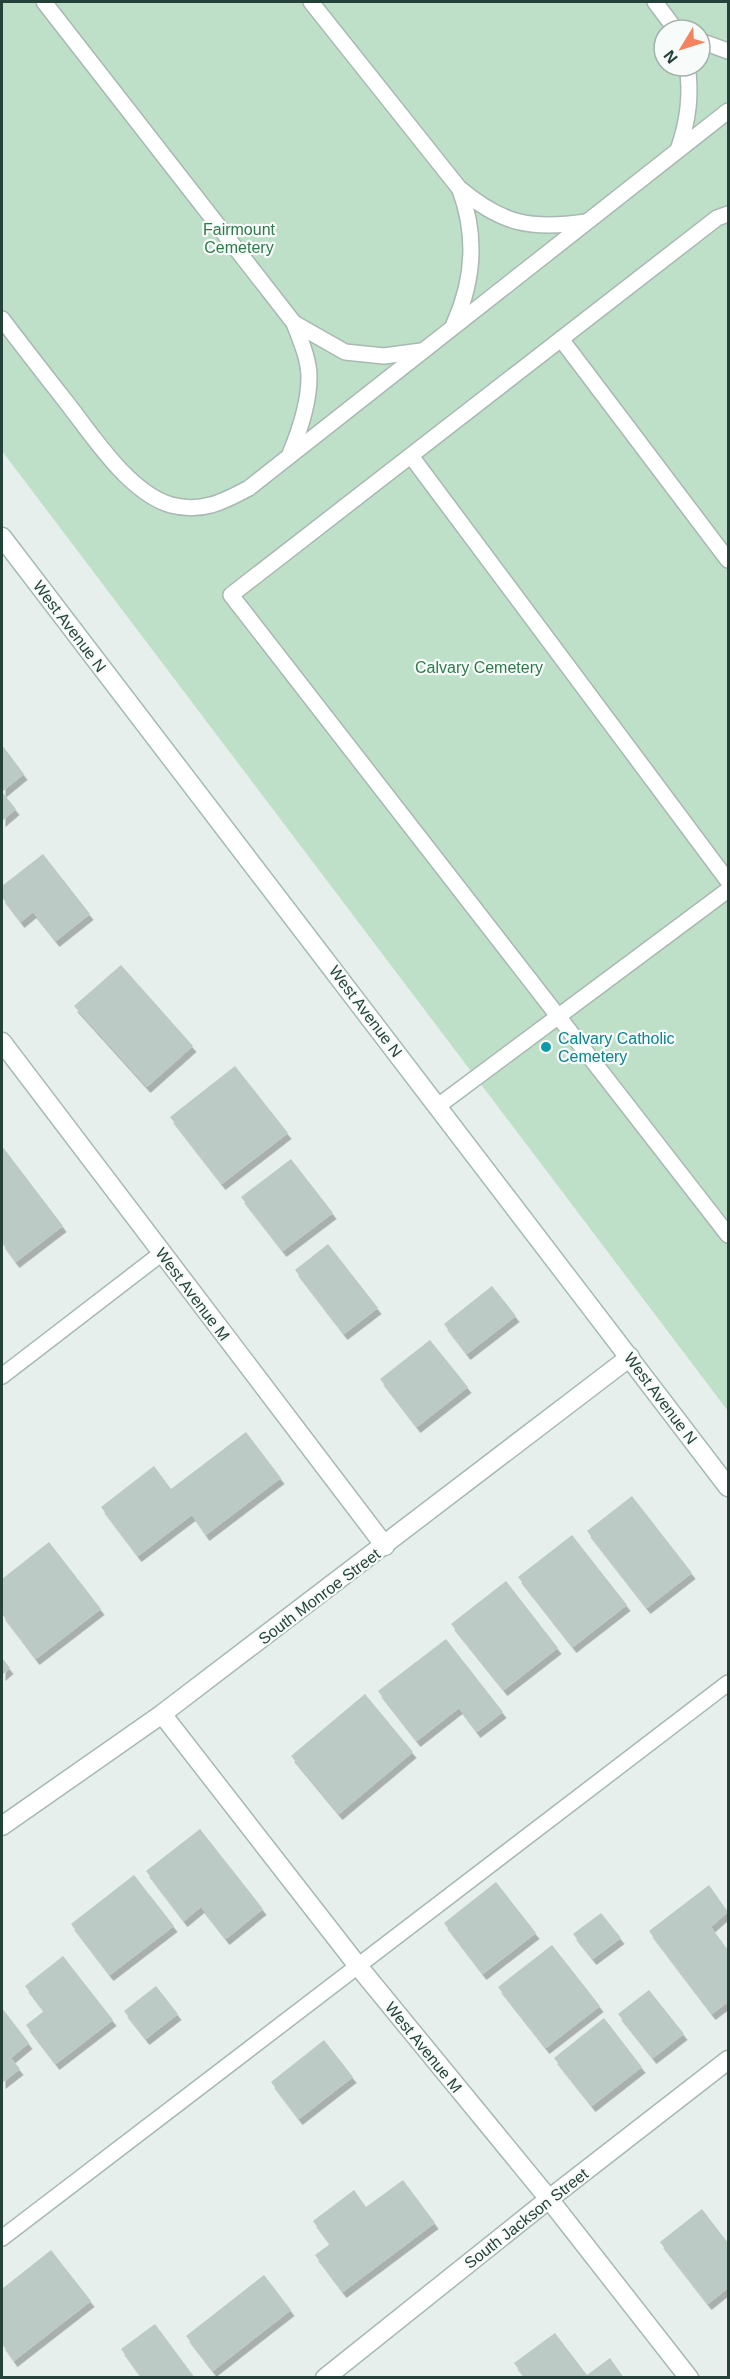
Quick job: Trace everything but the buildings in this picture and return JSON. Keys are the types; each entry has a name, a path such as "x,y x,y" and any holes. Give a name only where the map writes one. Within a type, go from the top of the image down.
{"street":[{"name":"West Avenue N","path":"2,537 729,1487"},
{"name":"West Avenue M","path":"2,1042 385,1546"},
{"name":"South Monroe Street","path":"2,1826 162,1714 630,1357"},
{"name":"West Avenue M","path":"162,1714 358,1966 549,2199 689,2378"},
{"name":"South Jackson Street","path":"325,2378 549,2199 729,2060"}],"lane":[{"path":"44,2 294,323 309,376 306,405 298,435 289,456"},
{"path":"311,2 459,188 476,202 497,215 525,224 558,226 586,222"},
{"path":"655,2 667,18"},
{"path":"712,45 729,51"},
{"path":"678,150 686,128 689,103 688,78"},
{"path":"2,319 119,467 149,495 170,505 193,508 219,504 249,488 729,111"},
{"path":"453,327 463,304 470,277 472,242 467,211 459,188"},
{"path":"729,214 717,218 231,595 729,1235"},
{"path":"294,323 345,352 384,356 423,351"},
{"path":"561,339 729,560"},
{"path":"411,456 729,881"},
{"path":"438,1106 729,890"},
{"path":"2,1376 162,1253"},
{"path":"2,2238 729,1683"}],"green space":[{"path":"2,2 728,2 728,1411 2,451"}],"place":[{"name":"Calvary Catholic Cemetery","path":"546,1047"}],"park label":[{"name":"Fairmount Cemetery","path":"239,238"},
{"name":"Calvary Cemetery","path":"479,667"}]}
